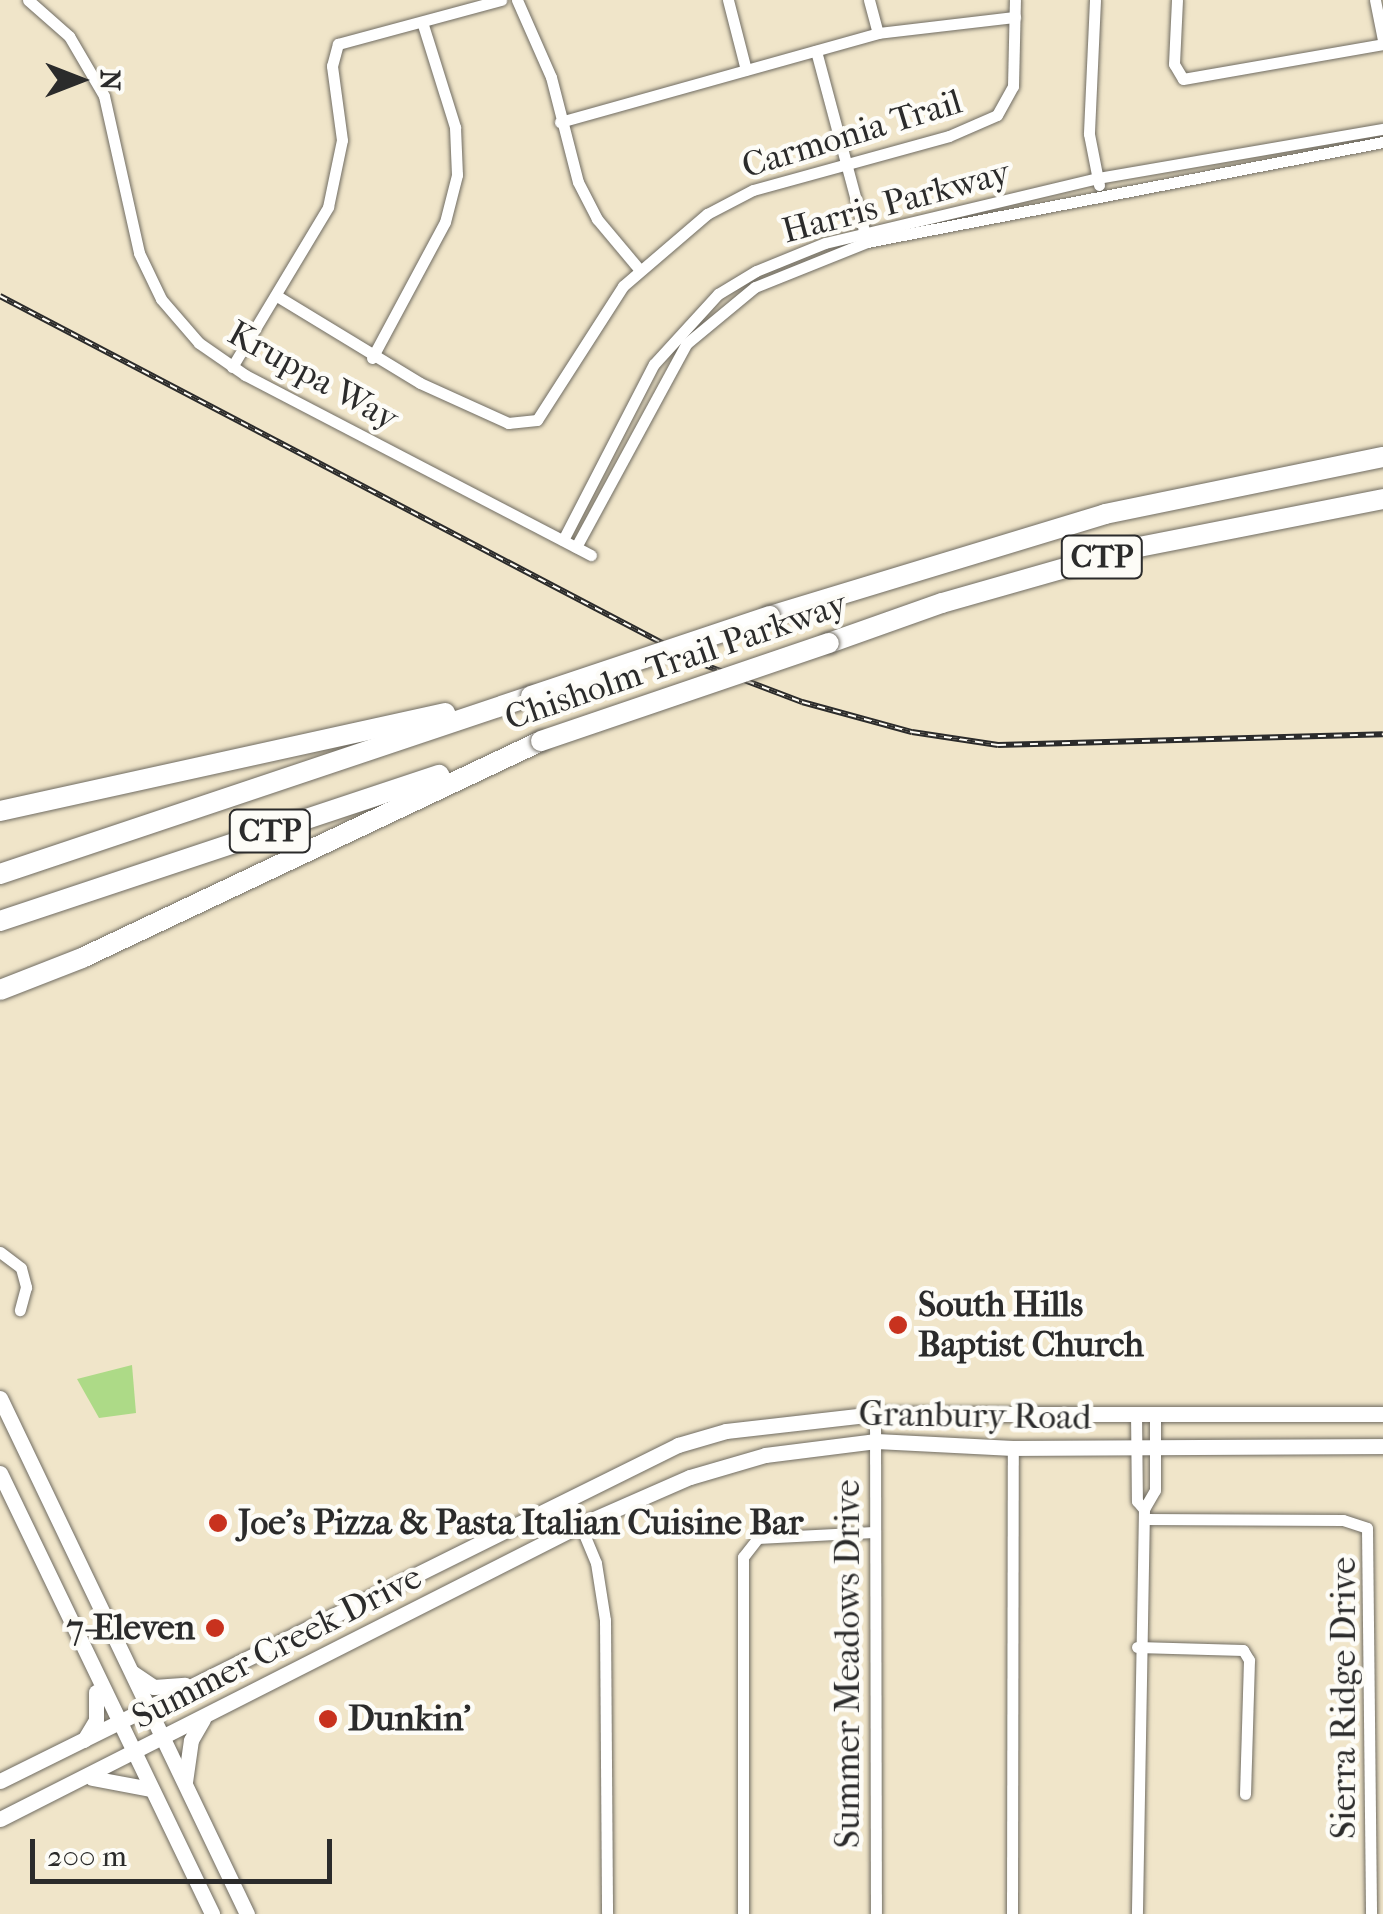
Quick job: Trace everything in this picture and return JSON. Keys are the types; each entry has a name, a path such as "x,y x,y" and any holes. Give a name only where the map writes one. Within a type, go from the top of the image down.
{"highway":[{"name":"Chisholm Trail Parkway","path":"0,874 770,616 1162,499 1383,458"},
{"name":"Chisholm Trail Parkway","path":"0,922 829,643 1139,547 1383,498"},
{"path":"0,810 531,696"},
{"path":"0,990 82,958 541,742"}],"main road":[{"path":"0,1398 247,1914"},
{"name":"Granbury Road","path":"569,1498 678,1446 726,1431 875,1414 1383,1414"},
{"name":"Granbury Road","path":"580,1525 690,1477 765,1454 876,1441 1013,1448 1383,1446"},
{"path":"38,1472 3,1478 92,1673 212,1914"},
{"name":"Summer Creek Drive","path":"0,1781 569,1498"},
{"name":"Summer Creek Drive","path":"0,1819 580,1525"},
{"path":"363,1599 378,1630"},
{"path":"130,1672 159,1688 194,1685"},
{"path":"80,1744 98,1708 92,1673"},
{"path":"188,1796 187,1752 207,1714"},
{"path":"84,1779 104,1777 150,1789"}],"street":[{"name":"Kruppa Way","path":"28,0 68,36 104,96 139,252 162,299 199,343 232,367 591,554"},
{"path":"232,367 311,243 339,173 334,50 344,38 423,25 501,0"},
{"path":"517,0 551,78 560,122 596,219 639,269"},
{"path":"728,0 746,70"},
{"path":"869,0 878,33"},
{"name":"Carmonia Trail","path":"372,358 508,423 527,423 544,412 609,304 639,269 723,206 845,162 949,136 996,115 1012,86 1014,0"},
{"path":"1096,0 1089,134 1101,195"},
{"path":"1177,0 1177,74 1194,78 1383,42 1375,0"},
{"path":"560,122 878,33 1014,17"},
{"path":"277,296 372,358 445,222 456,176 454,127 423,25"},
{"path":"816,51 866,237"},
{"name":"Harris Parkway","path":"569,544 650,402 695,334 755,287 866,237 1098,178 1383,129"},
{"name":"Harris Parkway","path":"866,237 1383,142"},
{"path":"0,1252 21,1268 26,1287 20,1310"},
{"path":"1136,1412 1136,1501 1144,1514"},
{"path":"1137,1914 1137,1648 1144,1514 1153,1502 1155,1412"},
{"name":"Summer Meadows Drive","path":"875,1414 876,1914"},
{"path":"1012,1914 1013,1448"},
{"path":"569,1498 596,1563 606,1620 607,1914"},
{"name":"Sierra Ridge Drive","path":"1144,1514 1343,1520 1367,1528 1371,1914"},
{"path":"743,1914 742,1556 758,1538 873,1532"},
{"path":"1137,1648 1243,1650 1248,1660 1245,1794"}],"green space":[{"path":"132,1365 136,1413 99,1418 77,1379"}],"railway":[{"path":"0,296 702,664 802,702 912,732 998,745 1383,734"}],"place":[{"name":"South Hills Baptist Church","path":"898,1325"},
{"name":"Joe's Pizza & Pasta Italian Cuisine Bar","path":"218,1523"},
{"name":"7-Eleven","path":"215,1628"},
{"name":"Dunkin'","path":"328,1719"}]}
